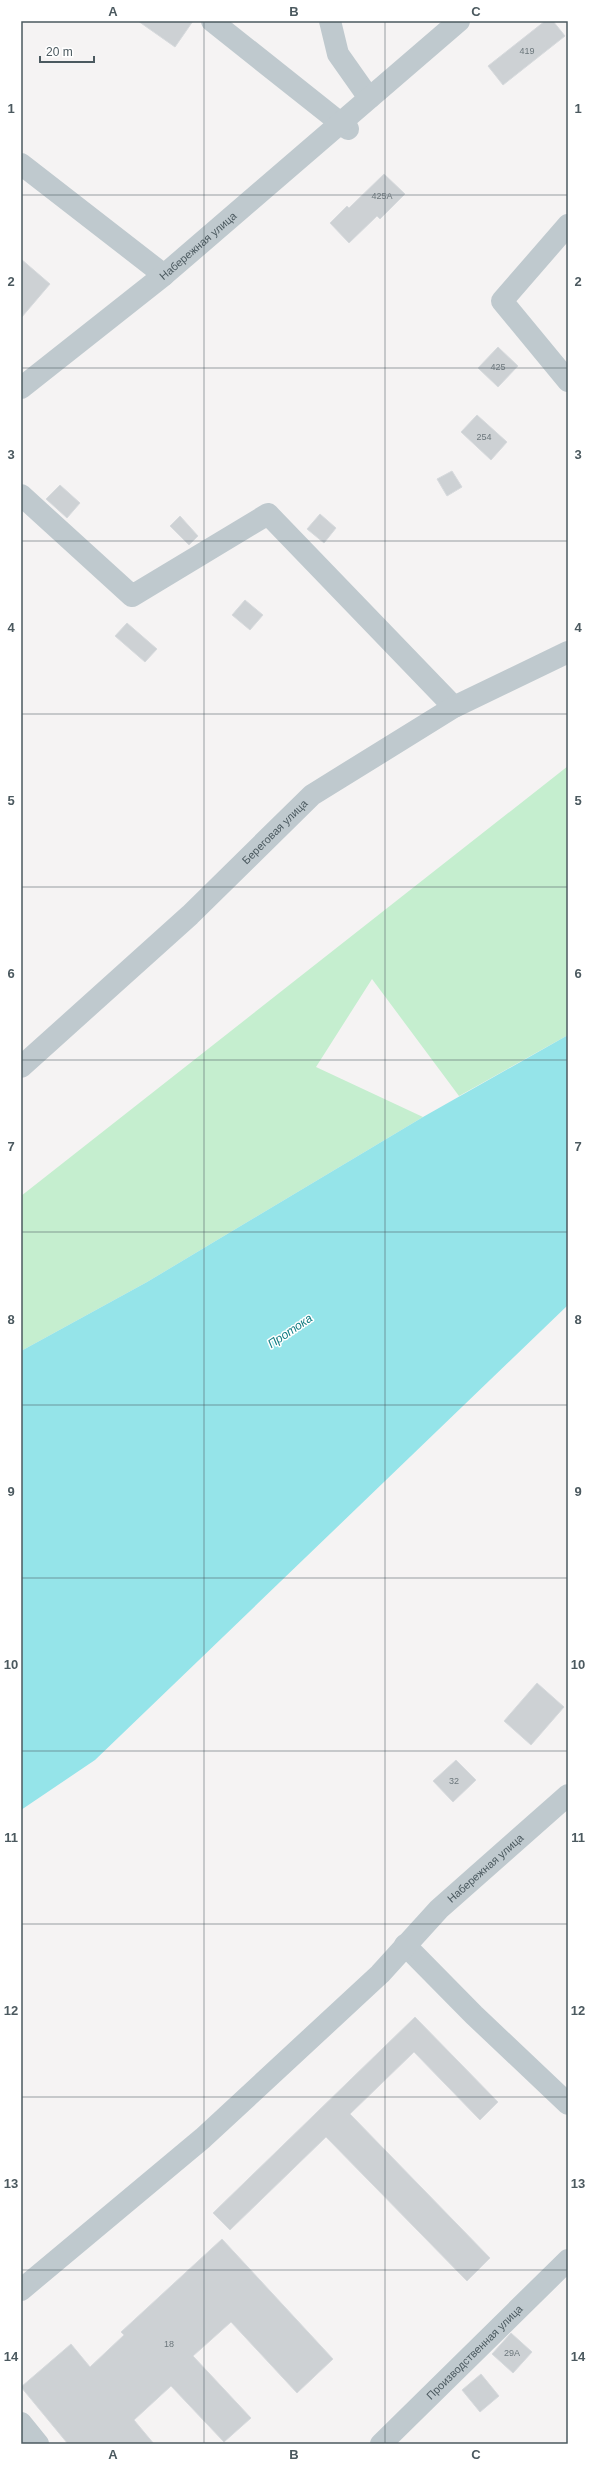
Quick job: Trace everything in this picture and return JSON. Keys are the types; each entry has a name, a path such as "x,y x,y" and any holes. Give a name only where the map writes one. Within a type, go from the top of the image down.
{"street":[{"path":"212,21 348,129"},
{"path":"330,21 338,54 369,98"},
{"name":"Набережная улица","path":"21,388 164,275 459,21"},
{"path":"21,164 164,275"},
{"path":"568,225 502,301 568,381"},
{"path":"21,494 132,596 268,514 454,707"},
{"name":"Береговая улица","path":"21,1067 190,915 312,795 454,707 568,652"},
{"name":"Набережная улица","path":"21,2290 203,2138 380,1974 439,1909 568,1794"},
{"path":"405,1945 474,2015 568,2104"},
{"name":"Производственная улица","path":"381,2444 568,2260"},
{"path":"21,2423 38,2444"}],"green space":[{"path":"568,766 568,1035 459,1096 372,979 316,1067 423,1117 147,1282 21,1351 21,1196"}],"water":[{"name":"Протока","path":"568,1035 568,1305 95,1760 21,1810 21,1351 147,1282 423,1117"}],"building":[{"path":"138,21 193,21 175,47"},
{"path":"545,21 553,21 565,36 503,85 488,66"},
{"path":"384,174 405,194 380,219 377,216 349,243 330,223 347,206 349,208"},
{"path":"21,259 50,284 21,318"},
{"path":"498,347 518,366 498,387 478,368"},
{"path":"477,415 507,442 491,460 461,432"},
{"path":"452,471 462,487 447,496 437,479"},
{"path":"60,485 80,503 67,518 46,499"},
{"path":"320,514 336,528 324,543 307,529"},
{"path":"180,516 198,536 189,545 170,526"},
{"path":"245,600 263,615 250,630 232,615"},
{"path":"127,623 157,649 145,662 115,636"},
{"path":"537,1683 564,1707 531,1745 504,1721"},
{"path":"456,1760 476,1780 453,1802 433,1781"},
{"path":"415,2017 498,2102 480,2120 414,2052 350,2114 490,2258 467,2281 326,2137 230,2230 213,2213"},
{"path":"222,2239 333,2359 297,2393 231,2322 193,2356 251,2418 224,2442 171,2386 134,2420 154,2444 68,2444 21,2387 71,2344 90,2367 124,2335 121,2332"},
{"path":"511,2333 532,2352 513,2373 492,2354"},
{"path":"481,2374 499,2396 480,2412 462,2390"}]}
